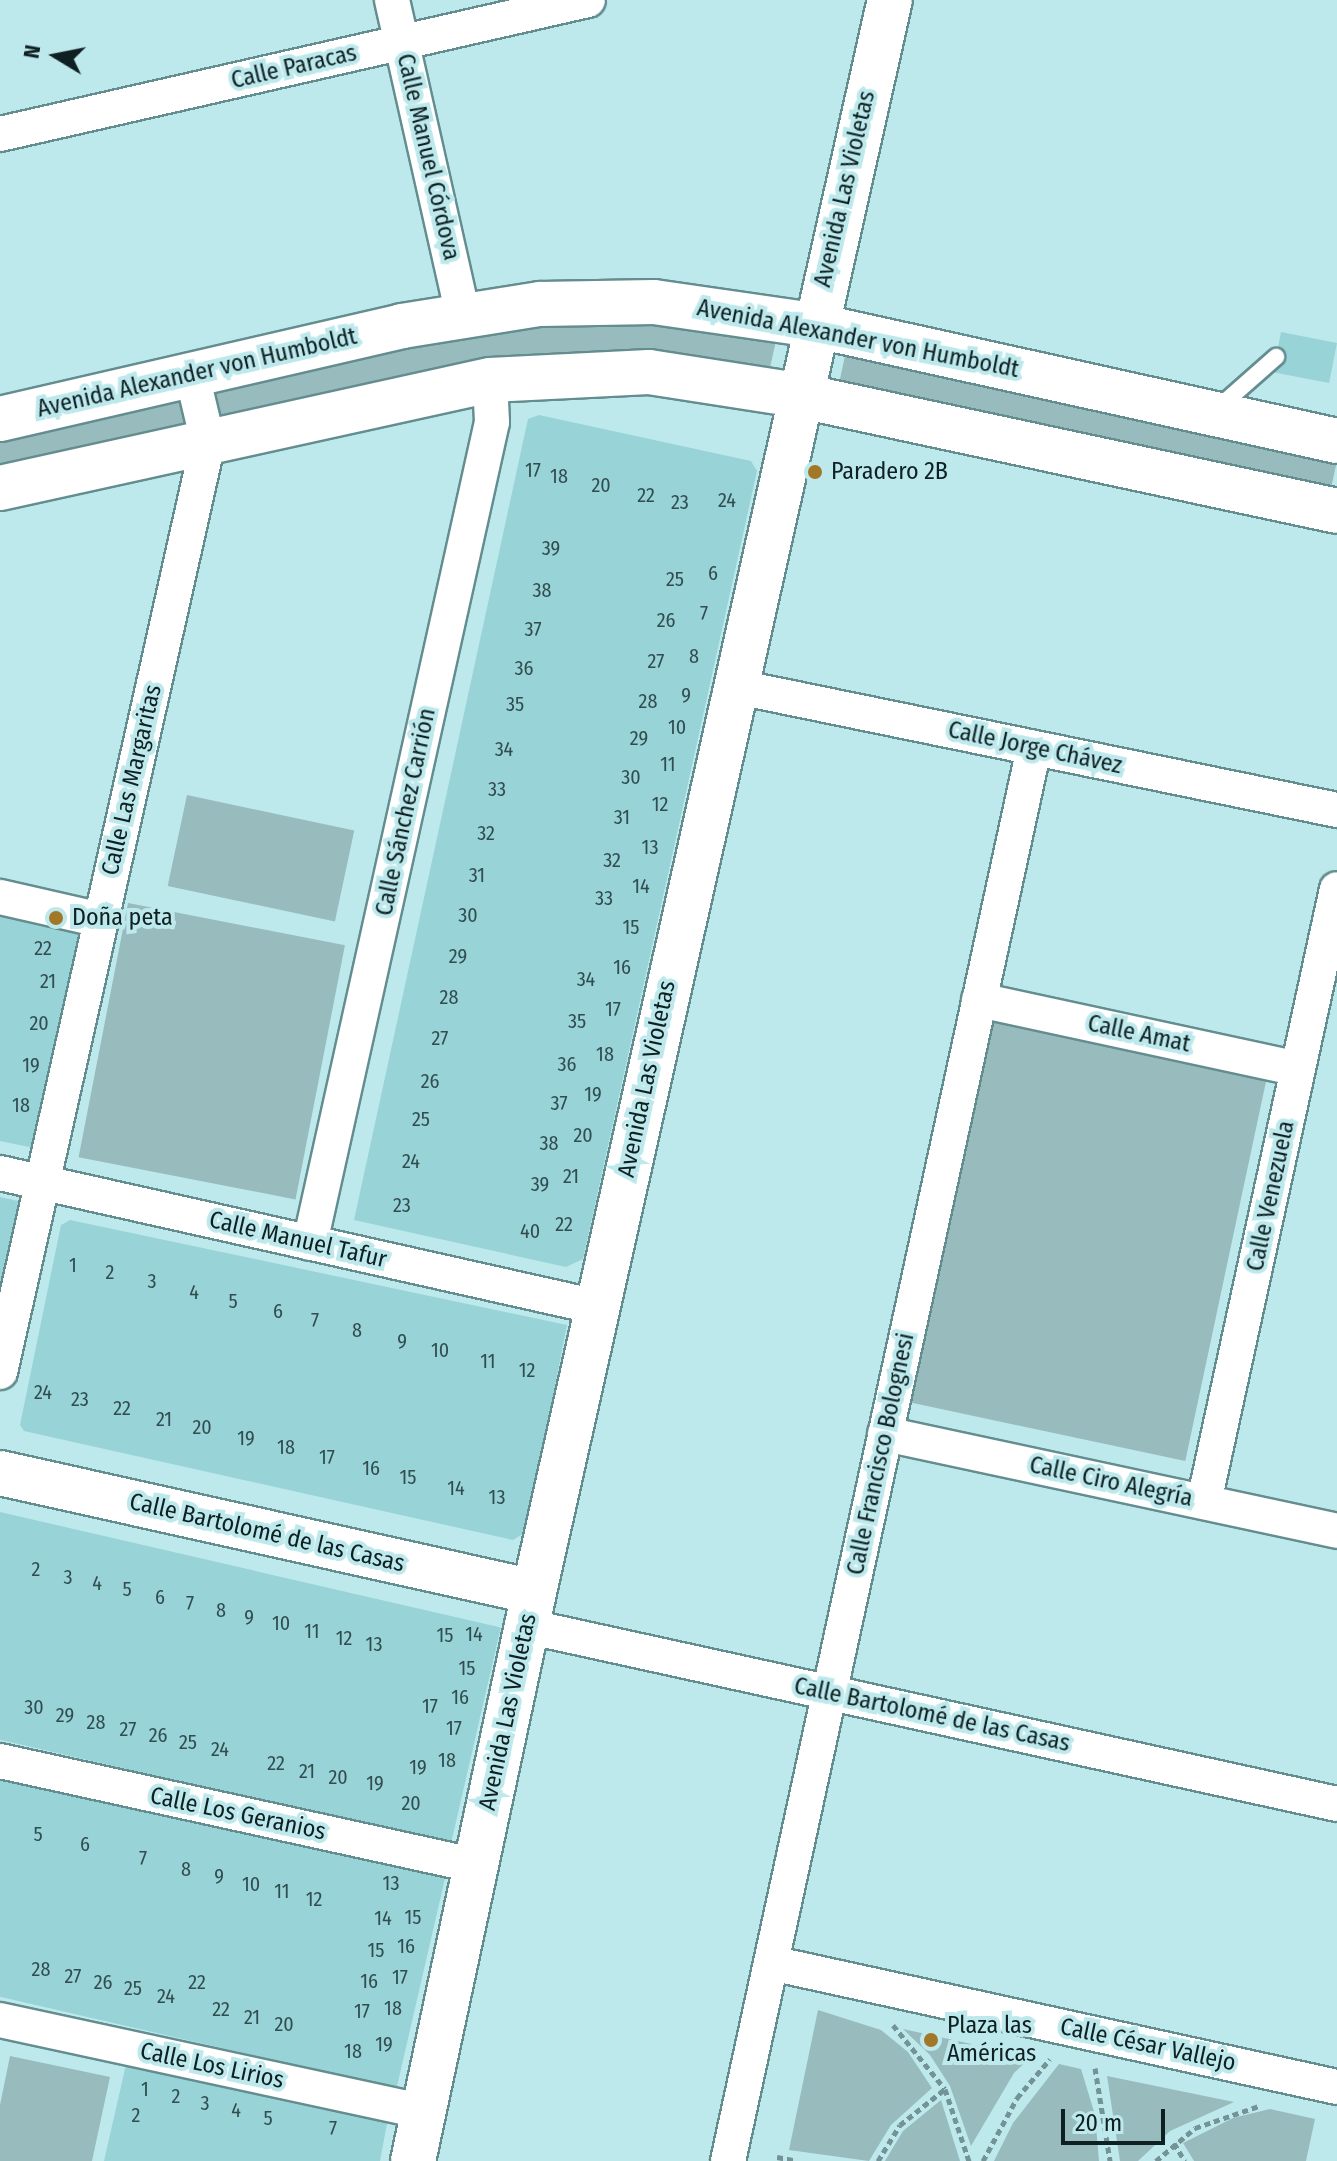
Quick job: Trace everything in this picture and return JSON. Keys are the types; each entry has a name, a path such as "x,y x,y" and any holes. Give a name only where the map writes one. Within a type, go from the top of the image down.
{"street":[{"name":"Calle Manuel Córdova","path":"392,0 463,315"},
{"name":"Calle Paracas","path":"0,134 588,0"},
{"name":"Avenida Las Violetas","path":"413,2161 530,1609 797,395 890,0"},
{"name":"Avenida Alexander von Humboldt","path":"0,419 463,315 540,304 654,302 813,325 1337,441"},
{"path":"0,488 490,380 649,372 797,395 1337,511"},
{"name":"Calle Las Margaritas","path":"0,1372 208,442 192,375"},
{"name":"Calle Sánchez Carrión","path":"310,1243 492,422 490,380"},
{"name":"Calle Jorge Chávez","path":"733,686 1337,810"},
{"name":"Calle Francisco Bolognesi","path":"728,2161 1034,748"},
{"name":"Calle Venezuela","path":"1204,1502 1337,889"},
{"path":"0,897 101,920"},
{"name":"Calle Amat","path":"979,1000 1298,1069"},
{"name":"Calle Manuel Tafur","path":"0,1173 597,1307"},
{"name":"Calle Ciro Alegría","path":"885,1434 1337,1531"},
{"name":"Calle Bartolomé de las Casas","path":"0,1473 530,1609 829,1693 1337,1804"},
{"name":"Calle Los Geranios","path":"0,1761 476,1866"},
{"name":"Calle César Vallejo","path":"771,1963 1337,2087"},
{"name":"Calle Los Lirios","path":"0,2020 424,2112"}],"lane":[{"path":"1211,413 1276,357"}],"path":[{"path":"886,2016 945,2089 969,2161"},
{"path":"983,2161 1017,2098 1054,2054"},
{"path":"1094,2063 1110,2161"},
{"path":"878,2161 900,2125 945,2089"},
{"path":"1156,2161 1195,2128 1272,2102"},
{"path":"1174,2143 1185,2161"},
{"path":"777,2157 797,2161"}],"shaded area":[{"path":"614,316 778,332 769,372 693,361 0,474 0,437 463,329"},
{"path":"846,351 1337,455 1331,487 839,382"},
{"path":"187,795 354,831 335,922 168,886"},
{"path":"128,903 345,945 296,1199 79,1157"},
{"path":"992,1014 1268,1073 1185,1461 909,1402"},
{"path":"818,2010 881,2030 908,2052 932,2088 891,2125 869,2161 789,2150"},
{"path":"903,2029 1031,2057 1014,2073 971,2146 950,2086 930,2055"},
{"path":"10,2056 110,2077 92,2161 0,2161 0,2105"},
{"path":"1059,2064 1081,2069 1095,2115 1099,2161 994,2161 1013,2123"},
{"path":"1107,2076 1234,2102 1170,2131 1138,2161 1120,2161"},
{"path":"941,2100 960,2161 885,2161 903,2131"},
{"path":"1270,2109 1315,2119 1306,2161 1194,2161 1183,2143 1233,2118"}],"building":[{"path":"1281,332 1337,343 1329,383 1273,372"},
{"path":"539,415 751,461 757,471 583,1259 566,1267 354,1220 528,419"},
{"path":"0,909 89,933 34,1148 0,1141"},
{"path":"0,1197 27,1203 0,1330"},
{"path":"70,1220 567,1325 526,1532 513,1540 24,1431 20,1425 61,1225"},
{"path":"0,1512 501,1628 451,1844 0,1740"},
{"path":"0,1770 446,1873 397,2088 0,1997"},
{"path":"127,2060 388,2118 380,2161 104,2161"}],"place":[{"name":"Paradero 2B","path":"815,472"},
{"name":"Doña peta","path":"56,918"},
{"name":"Plaza las Américas","path":"931,2040"}]}
